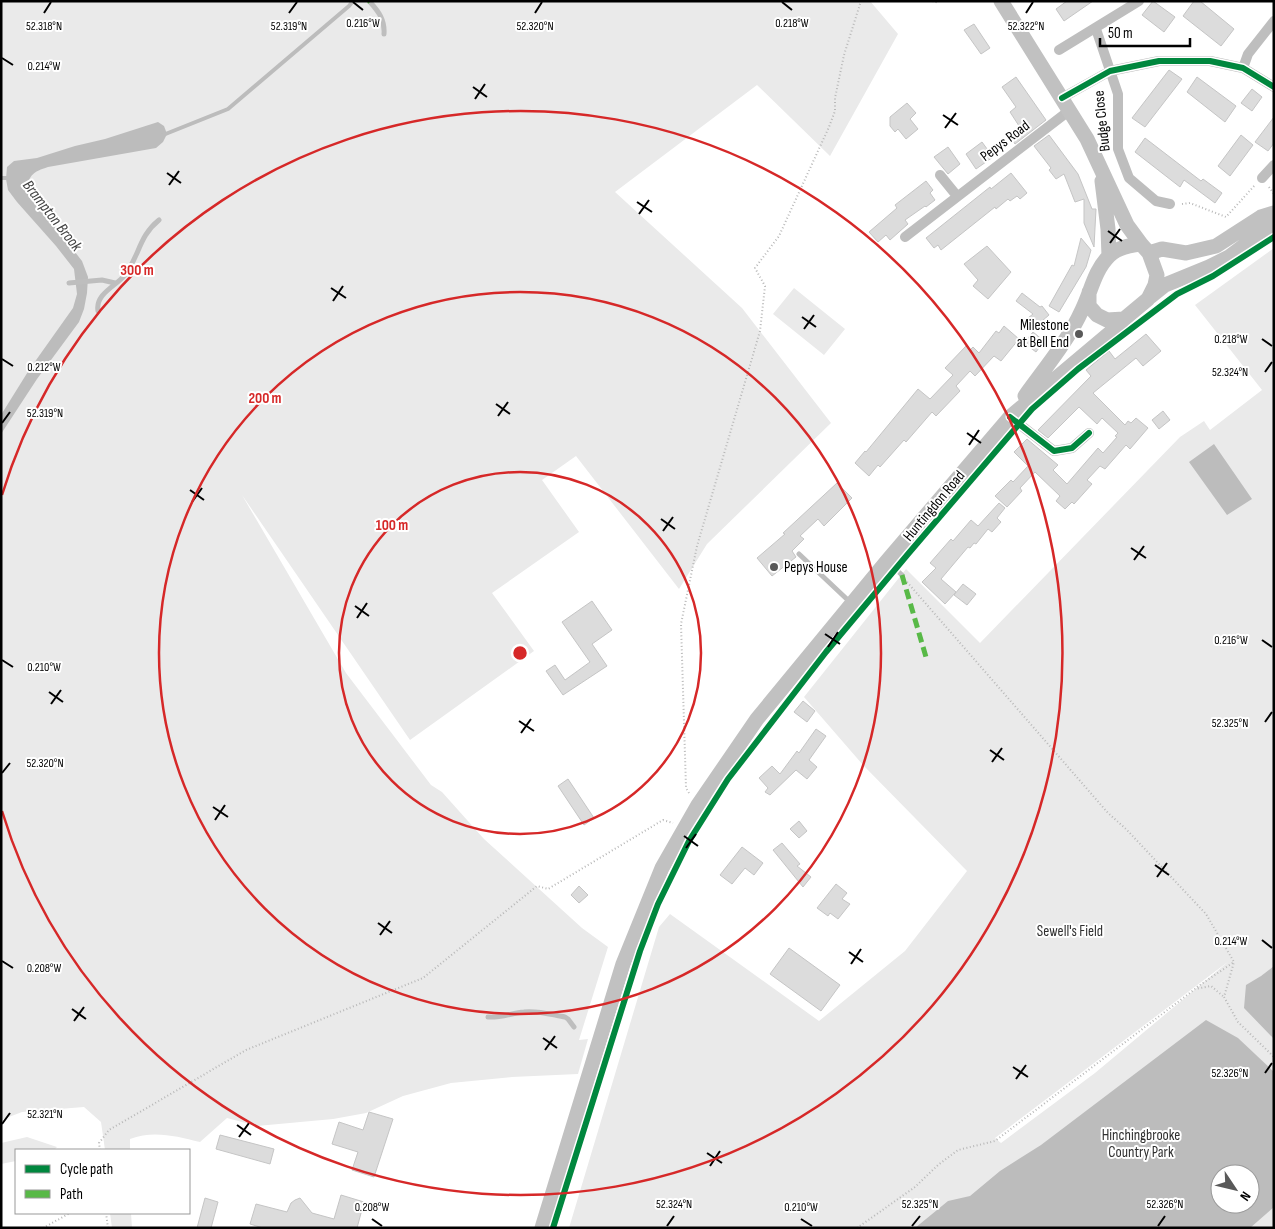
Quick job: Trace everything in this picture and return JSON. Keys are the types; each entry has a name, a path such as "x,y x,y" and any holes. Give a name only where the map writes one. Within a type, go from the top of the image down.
{"main road":[{"path":"1001,1 1087,138 1127,225 1145,248 1157,275 1148,299"},
{"path":"1100,168 1108,229 1109,256"},
{"path":"1012,414 1070,333 1082,309 1093,278 1109,256 1130,245 1186,253 1195,252 1216,246 1262,217 1274,213"},
{"path":"1012,414 1165,285 1210,267 1229,257 1274,222"},
{"path":"1088,292 1089,306 1097,316 1107,320 1124,319"},
{"name":"Huntingdon Road","path":"542,1228 623,964 662,868 698,805 758,719 887,561 1012,414"}],"street":[{"path":"1059,50 1139,1"},
{"path":"1243,68 1248,54 1274,21"},
{"name":"Budge Close","path":"1096,29 1118,94 1118,149 1129,178 1156,201 1170,204"},
{"name":"Pepys Road","path":"905,237 957,196 1066,104 1110,71 1159,61 1210,61 1243,68 1274,87"},
{"path":"1262,178 1274,165"},
{"path":"940,175 957,196"},
{"path":"1012,414 1054,451 1072,448 1089,433"}],"lane":[{"path":"370,2 382,16 385,26 384,34"},
{"path":"98,311 97,307 101,299 115,283 123,278 136,257 144,236 160,220"},
{"path":"69,283 102,280 115,283"},
{"path":"798,554 853,602"},
{"path":"887,561 900,574"},
{"path":"488,1017 497,1018 527,1011 536,1012 565,1017 574,1027"}],"path":[{"path":"698,805 686,788 681,624 697,546 760,331 765,286 755,268 779,236 829,127 835,111 834,98 844,55 861,1"},
{"path":"933,1 934,3 937,1"},
{"path":"1170,204 1190,203 1226,217 1262,178"},
{"path":"900,574 899,578 905,580 1108,813 1126,829 1206,914 1234,962 1224,997"},
{"path":"100,1149 100,1143 108,1130 246,1050 423,978 537,886 548,889 663,820 673,823"},
{"path":"858,1228 915,1187 938,1165 958,1150 995,1141 1195,989 1234,962"},
{"path":"1195,989 1211,986 1224,997 1238,1022 1274,1057"},
{"path":"43,1228 68,1214"},
{"path":"106,1214 108,1228"}],"green space":[{"path":"1,1 870,1 898,34 830,156 757,85 615,192 742,308 831,423 707,544 679,589 576,456 542,480 579,532 492,593 534,651 410,740 242,495 346,673 431,785 442,792 484,839 582,928 608,947 579,1040 588,1039 578,1074 512,1077 451,1083 403,1096 366,1113 333,1119 257,1126 227,1118 200,1142 156,1134 130,1139 130,1149 105,1149 101,1122 84,1107 22,1112 1,1120"},
{"path":"1274,248 1274,966 1260,977 1274,994 1274,1228 569,1228 659,927 670,914 819,1021 905,951 967,871 863,765 804,697 906,569 980,643 1180,437 1204,421 1210,430 1262,390 1195,305","holes":["1229,961 1095,1073 1001,1143 995,1138"]},
{"path":"794,288 845,329 824,355 773,314"},
{"path":"27,1137 57,1147 55,1149 15,1149 15,1161 1,1164 1,1143"},
{"path":"110,1214 131,1214 132,1228 112,1228"}],"shaded area":[{"path":"158,122 164,126 167,134 163,142 156,148 48,167 36,172 29,180 26,190 31,199 48,212 53,224 82,261 88,277 87,293 79,322 37,379 1,434 1,415 29,370 73,308 77,294 74,269 8,190 6,179 7,167 14,161 37,158"},
{"path":"1214,444 1252,499 1227,515 1189,462"},
{"path":"1274,966 1274,1039 1244,1008 1246,985"},
{"path":"1206,1020 1238,1038 1274,1072 1274,1207 1250,1228 915,1228 948,1201 970,1196 1000,1171 1041,1145"}],"building":[{"path":"1067,1 1093,1 1064,21 1056,9"},
{"path":"1153,1 1175,17 1164,32 1142,15"},
{"path":"1194,1 1200,1 1234,29 1221,46 1183,16"},
{"path":"974,24 990,48 981,54 964,30"},
{"path":"1169,70 1182,79 1145,127 1132,118"},
{"path":"1016,77 1046,120 1015,144 1010,137 1021,129 1010,112 1016,107 1002,87"},
{"path":"1197,77 1236,106 1225,122 1187,92"},
{"path":"1252,89 1262,97 1252,111 1241,103"},
{"path":"907,103 916,113 910,119 918,129 906,139 898,129 895,132 890,126 890,117"},
{"path":"1274,117 1274,143 1268,151 1255,142"},
{"path":"1049,135 1078,174 1092,209 1096,209 1094,247 1084,223 1084,199 1075,202 1064,174 1056,179 1049,170 1051,168 1034,146"},
{"path":"1241,135 1253,145 1230,176 1218,166"},
{"path":"1145,138 1201,181 1203,179 1222,193 1215,203 1184,180 1180,187 1135,152"},
{"path":"982,142 993,157 976,169 966,154"},
{"path":"948,147 960,164 948,174 934,157"},
{"path":"1011,173 1027,193 1020,199 1017,196 1010,201 1008,199 996,209 995,207 941,250 938,245 934,248 926,238 990,187 991,189"},
{"path":"926,181 933,190 930,193 935,200 905,220 908,224 890,240 886,235 878,242 869,232 897,208 895,205"},
{"path":"1081,238 1091,250 1089,257 1086,267 1059,312 1049,306 1072,265 1074,266"},
{"path":"987,246 1011,272 988,299 973,286 978,280 964,264"},
{"path":"1022,293 1040,307 1042,306 1049,315 1035,327 1028,318 1033,314 1016,301"},
{"path":"1004,326 1019,339 1001,361 994,356 975,376 970,371 956,386 960,391 936,416 932,412 906,442 904,440 880,467 878,465 869,476 855,463 918,389 930,399 953,375 945,368 966,346 970,350 973,347 979,353 996,331 999,333"},
{"path":"1033,332 1044,341 1036,352 1024,343"},
{"path":"1146,334 1161,351 1143,366 1136,358 1093,393 1125,425 1128,421 1131,423 1136,418 1148,428 1130,449 1126,445 1105,469 1100,466 1087,480 1092,484 1074,504 1072,502 1065,509 1056,501 1060,496 1035,472 1020,488 1022,491 1007,507 995,496 1011,480 1013,482 1028,466 1014,452 1027,439 1058,465 1053,470 1067,484 1098,448 1103,453 1117,437 1115,436 1118,433 1102,418 1097,424 1079,407 1048,438 1038,430 1091,376 1086,370 1109,351 1115,359"},
{"path":"1163,411 1170,420 1159,429 1152,420"},
{"path":"837,483 852,498 824,526 818,519 800,536 804,539 792,551 796,557 772,576 757,558 785,534 783,533"},
{"path":"999,503 1005,508 997,518 1001,522 992,532 988,529 976,544 974,543 970,548 968,547 941,579 956,592 945,604 922,582 936,568 930,563 971,520 978,526"},
{"path":"963,584 976,594 967,605 954,595"},
{"path":"592,601 612,630 592,644 607,666 563,695 546,671 555,665 565,680 590,662 562,622"},
{"path":"803,701 815,711 807,722 794,712"},
{"path":"816,729 826,736 809,760 817,767 807,779 796,770 770,795 765,792 768,788 759,778 772,766 780,774 797,751 799,753"},
{"path":"568,779 594,818 584,825 558,786"},
{"path":"799,821 807,831 799,838 790,829"},
{"path":"782,843 800,864 797,866 811,877 803,887 773,850"},
{"path":"742,847 763,863 754,875 745,868 732,884 720,875"},
{"path":"836,884 847,893 842,899 850,904 838,919 830,913 828,916 817,908"},
{"path":"579,886 588,895 579,903 571,895"},
{"path":"789,948 840,985 821,1011 770,974"},
{"path":"369,1112 393,1119 374,1177 352,1170 358,1152 332,1144 339,1122 363,1130"},
{"path":"220,1135 274,1149 270,1164 216,1149"},
{"path":"341,1195 364,1202 357,1228 263,1228 250,1224 256,1204 287,1212 291,1203 300,1198 312,1213 334,1219"},
{"path":"205,1198 218,1202 211,1228 197,1228"}],"waterway":[{"path":"163,135 228,109 353,1"},
{"name":"Brampton Brook","path":"1,178 9,178"}],"marked path":[{"path":"902,575 926,657"}],"cycle path":[{"path":"1062,98 1110,71 1159,61 1210,61 1243,68 1274,87"},
{"path":"553,1228 640,951 658,904 689,841 728,779 826,652 1032,409 1078,369 1177,294 1213,276 1274,237"},
{"path":"1010,417 1054,451 1072,448 1089,433"}],"place":[{"name":"Milestone at Bell End","path":"1079,334"},
{"name":"Pepys House","path":"774,567"}],"park label":[{"name":"Sewell's Field","path":"1070,931"},
{"name":"Hinchingbrooke Country Park","path":"1141,1144"}]}
